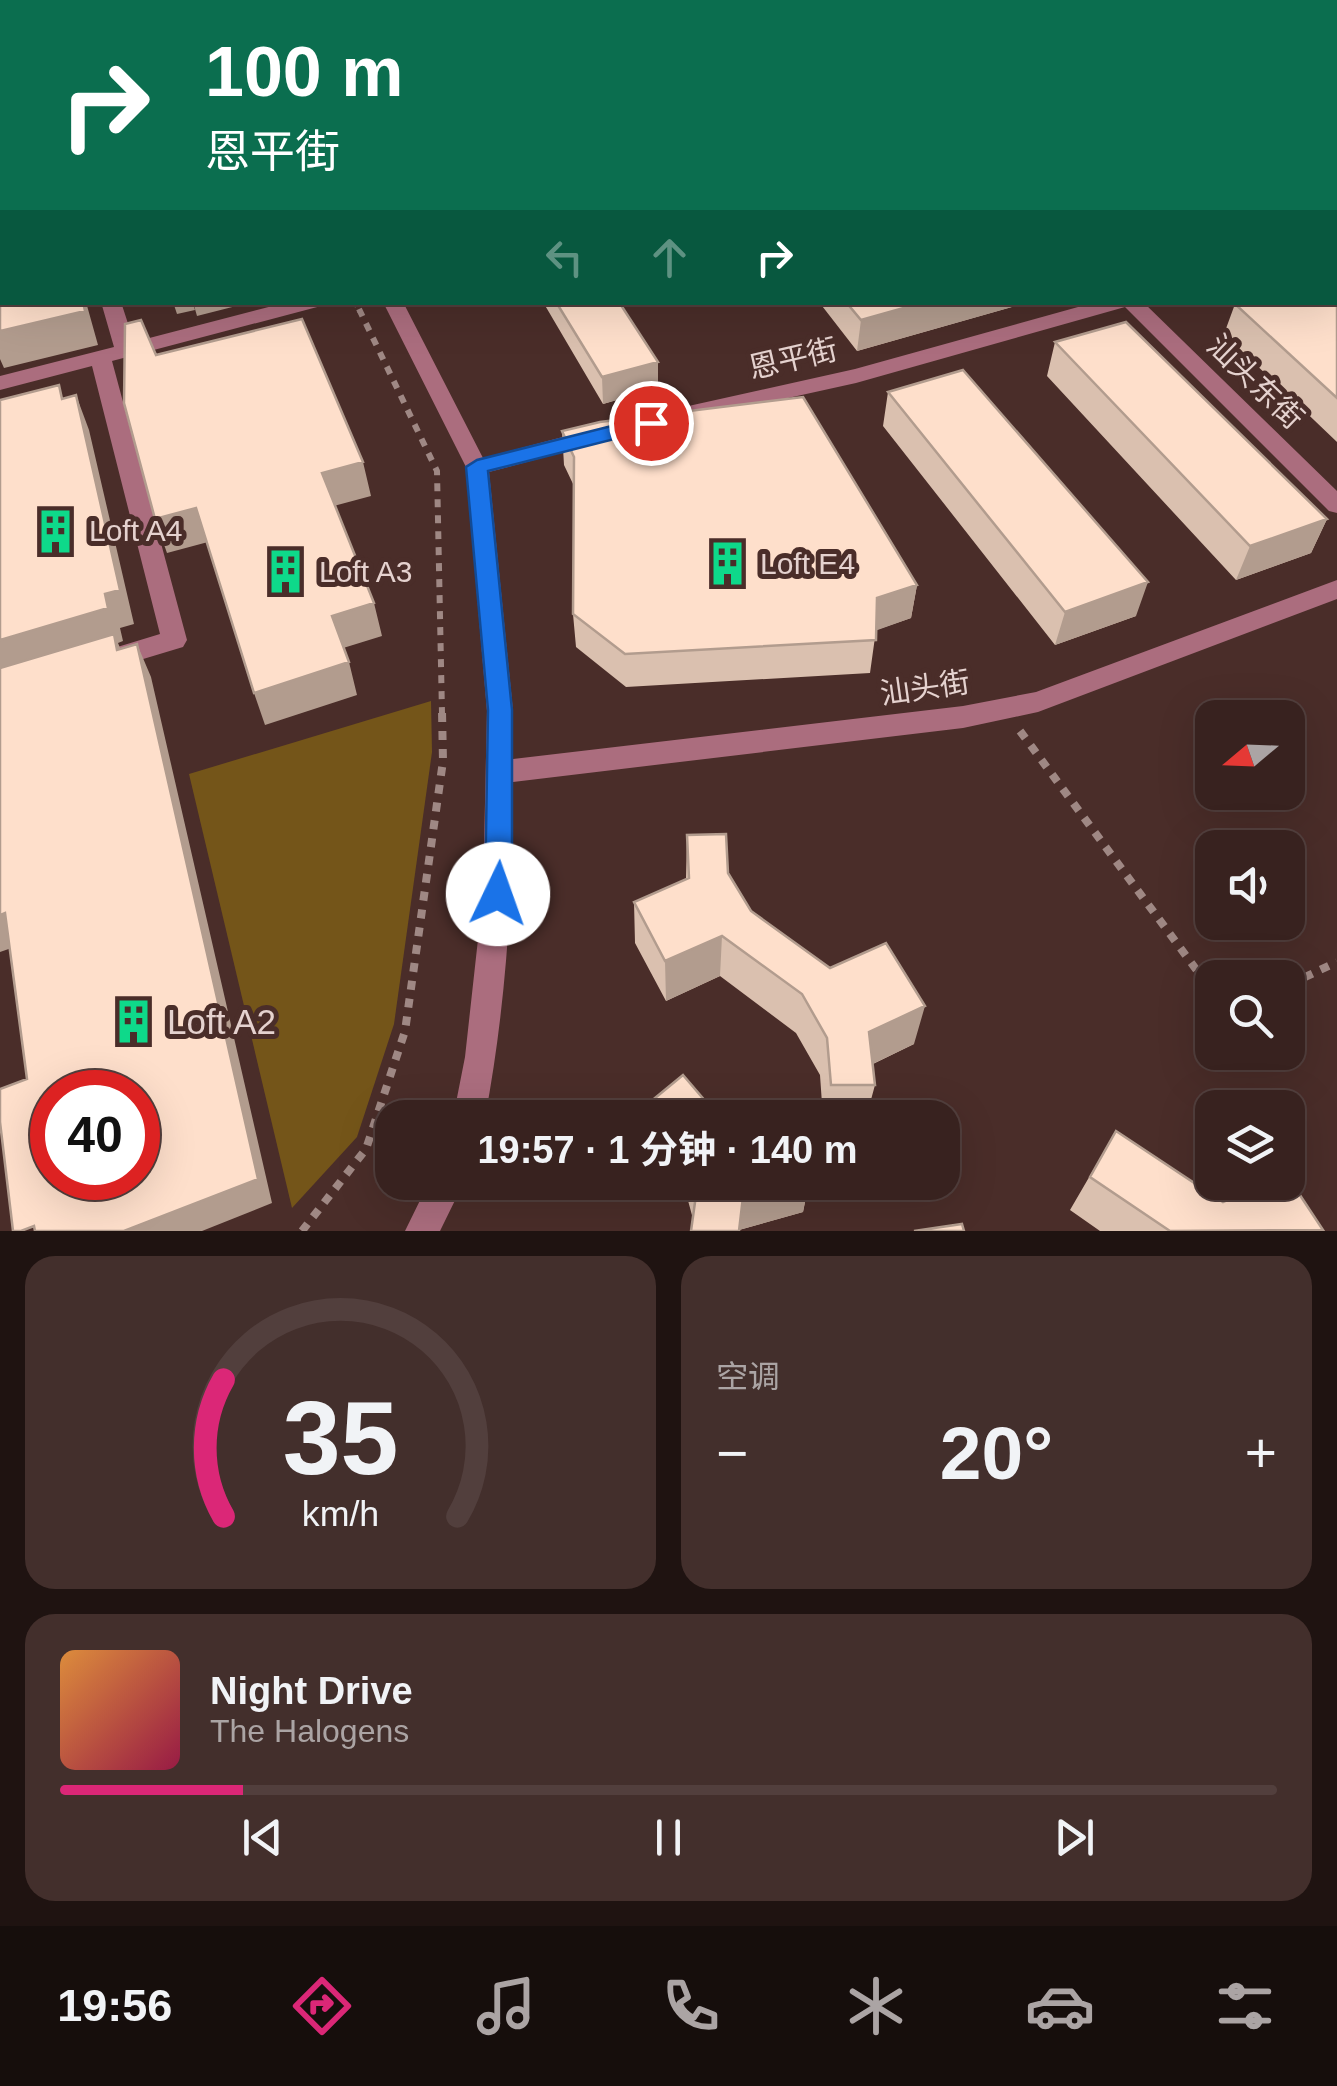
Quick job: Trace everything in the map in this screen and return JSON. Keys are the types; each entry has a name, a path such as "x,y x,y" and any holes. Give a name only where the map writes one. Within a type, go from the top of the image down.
{"street":[{"path":"112,305 126,351"},
{"path":"0,383 302,305"},
{"path":"395,305 477,467 502,772 498,894 481,1057 473,1100"},
{"name":"汕头东街","path":"1134,305 1337,505"},
{"name":"恩平街","path":"648,424 856,376 1093,306"},
{"path":"87,666 174,640 100,357"},
{"path":"477,467 610,433"},
{"name":"汕头街","path":"502,772 1038,702 1337,590"},
{"path":"422,1231 438,1200"}],"path":[{"path":"302,1231 366,1149 405,1031 443,761 438,472 356,305"},
{"path":"1004,709 1195,967"},
{"path":"1305,977 1337,962"}],"shaded area":[{"path":"431,701 432,752 394,1024 357,1137 292,1208 189,774"}],"building":[{"path":"0,305 84,305 85,311 0,331"},
{"path":"558,305 621,305 658,362 602,377"},
{"path":"848,305 914,305 861,320"},
{"path":"1236,305 1337,305 1337,398"},
{"name":"Loft A3","path":"302,319 363,462 322,473 374,603 332,616 349,662 254,693 196,508 155,519 124,403 125,324 141,320 156,355"},
{"path":"1126,322 1327,519 1250,546 1055,342"},
{"path":"963,370 1148,582 1065,612 888,392"},
{"name":"Loft A4","path":"59,385 62,399 76,395 120,590 105,594 108,608 0,640 0,400"},
{"name":"Loft E4","path":"803,397 917,585 877,598 876,640 625,654 573,614 574,457 562,431 600,422"},
{"name":"Loft A2","path":"114,634 117,650 137,644 258,1179 124,1231 35,1231 34,1226 13,1231 0,1122 0,1089 27,1079 5,913 0,915 0,668"},
{"path":"726,834 728,873 751,911 830,968 886,943 925,1006 869,1032 875,1085 831,1085 827,1038 802,994 722,936 665,961 634,902 689,878 687,835"},
{"path":"683,1075 704,1100 653,1100"},
{"path":"1116,1131 1195,1183 1195,1200 1303,1200 1323,1230 1170,1231 1090,1177"},
{"path":"695,1200 743,1200 739,1231 691,1231"},
{"path":"962,1224 964,1231 914,1231"}],"place":[{"name":"Loft A4","path":"56,531"},
{"name":"Loft E4","path":"727,564"},
{"name":"Loft A3","path":"286,572"},
{"name":"Loft A2","path":"134,1022"}],"route":[{"path":"498,894 502,836 500,710 477,467 651,423"}]}
